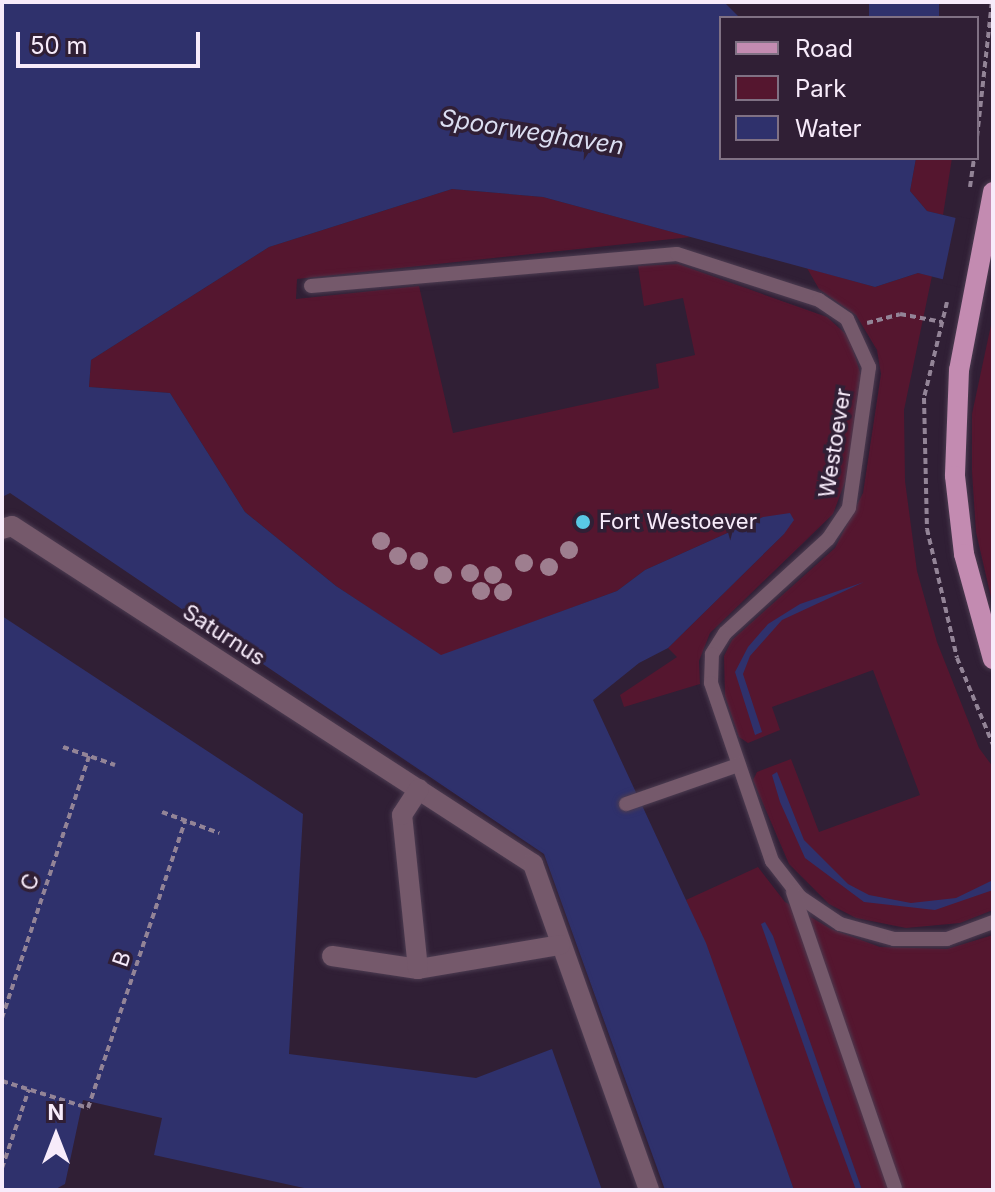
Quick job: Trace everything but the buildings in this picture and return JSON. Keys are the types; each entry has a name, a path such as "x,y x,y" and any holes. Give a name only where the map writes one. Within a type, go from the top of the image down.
{"main road":[{"path":"993,192 959,370 955,476 964,554 993,659"}],"street":[{"name":"Saturnus","path":"2,529 12,526 533,864 649,1190"},
{"path":"418,969 402,815 419,789"},
{"path":"332,956 418,969 560,945"}],"lane":[{"name":"Westoever","path":"311,286 677,254 819,300 855,330 869,367 849,508 828,539 742,615 712,654 711,683 772,861 792,888 840,924 894,939 947,939 993,922"},
{"path":"626,804 738,765"},
{"path":"792,888 895,1188"}],"path":[{"path":"979,119 992,2"},
{"path":"855,330 888,315 942,322"},
{"path":"63,747 115,765"},
{"name":"C","path":"2,1018 89,756"},
{"path":"162,812 219,833"},
{"name":"B","path":"29,1089 88,1108 185,821"},
{"path":"2,1081 29,1089 2,1168"}],"green space":[{"path":"916,160 952,160 943,215 927,211 910,191"},
{"path":"452,189 543,197 691,237 297,279 296,299 419,286 453,433 659,388 656,364 695,355 683,298 644,306 638,266 678,264 827,317 849,337 863,382 845,482 833,514 710,633 699,661 700,684 624,707 620,695 677,657 668,648 784,534 763,517 645,570 617,591 441,656 336,586 245,512 170,393 89,387 91,360 269,247"},
{"path":"807,268 875,287 918,273 932,276 904,410 905,481 917,571 937,642 979,748 993,767 993,910 960,923 906,928 856,918 829,904 789,864 753,780 757,772 791,759 819,832 920,795 873,670 772,707 780,730 748,743 739,737 725,696 724,656 732,640 835,548 863,493 881,374 877,350 856,315 819,289"},
{"path":"991,325 993,606 976,532 972,472 972,414"},
{"path":"758,867 785,902 831,929 880,947 947,949 993,935 993,1190 794,1190 686,900"}],"water":[{"name":"Spoorweghaven","path":"2,2 724,2 738,16 719,16 719,160 916,160 910,191 927,211 993,227 993,292 918,273 875,287 543,197 452,189 269,247 91,360 89,387 170,393 245,512 336,586 441,655 617,591 645,570 763,517 790,513 794,520 784,534 668,648 639,663 593,700 706,943 794,1190 665,1190 544,854 10,493 2,497"},
{"path":"869,2 939,2 939,16 869,16"},
{"path":"864,582 782,620 750,656 743,674 762,732 755,735 735,672 748,647 768,624 800,604"},
{"path":"2,616 303,814 289,1054 476,1078 552,1049 602,1190 313,1190 154,1155 162,1118 83,1100 65,1184 54,1190 2,1190"},
{"path":"777,772 804,840 848,884 869,895 911,903 956,898 993,880 993,890 935,910 864,902 805,858 780,802 772,775"},
{"path":"765,922 773,936 862,1190 856,1190 824,1103 761,924"}],"pier":[{"path":"956,216 993,223 992,295 942,283"}],"place":[{"name":"Fort Westoever","path":"583,522"}]}
